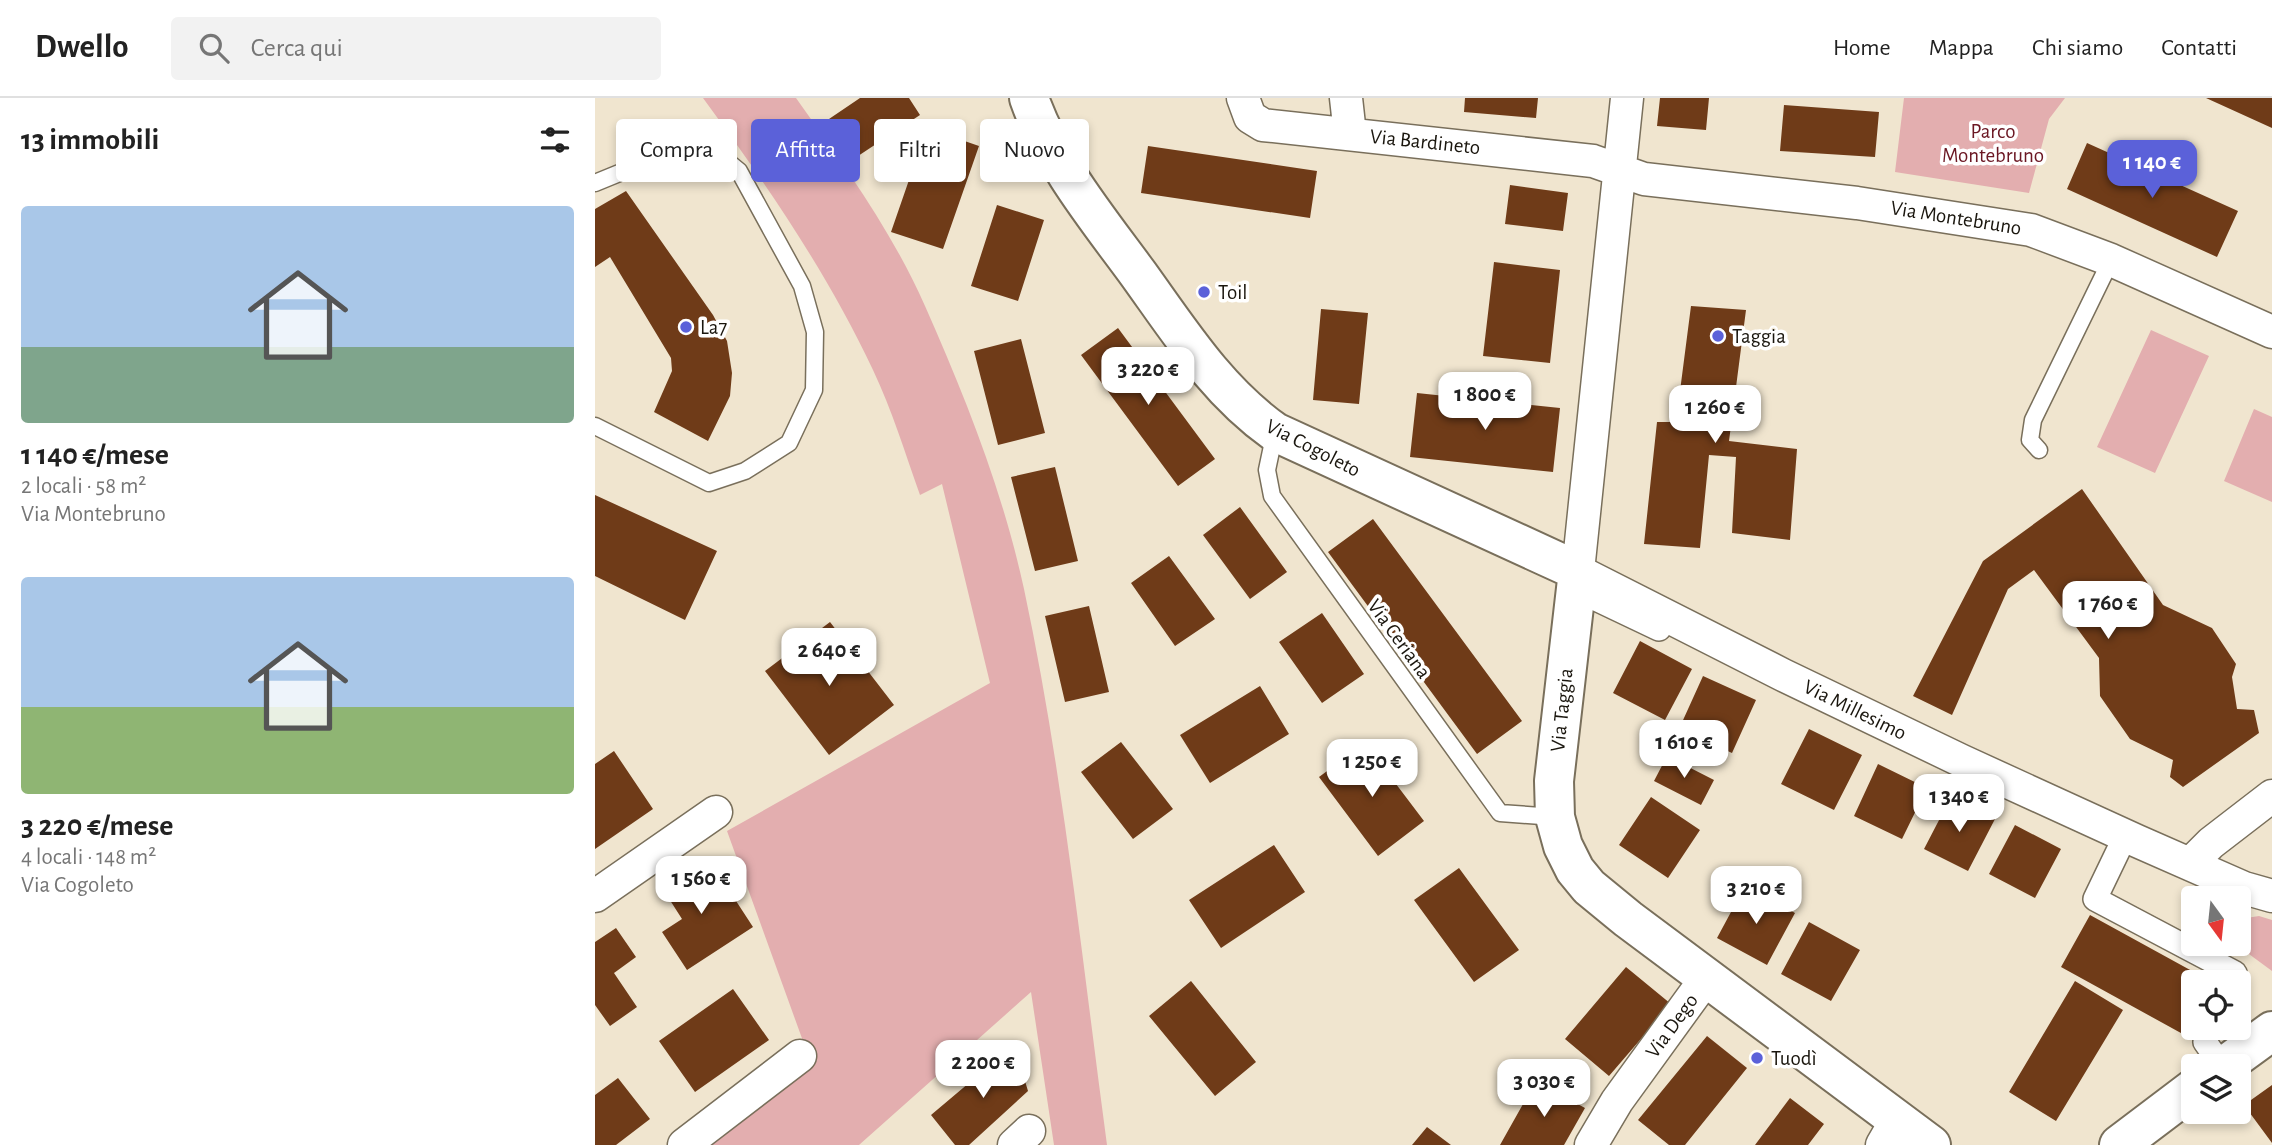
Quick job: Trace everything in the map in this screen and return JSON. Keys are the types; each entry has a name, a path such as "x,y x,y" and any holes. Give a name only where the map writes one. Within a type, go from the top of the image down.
{"street":[{"name":"Via Cogoleto","path":"1029,98 1059,163 1200,359 1238,404 1275,432 1576,580"},
{"name":"Via Bardineto","path":"1243,98 1250,117 1263,125 1593,161 1621,171"},
{"path":"1346,98 1350,134"},
{"name":"Via Taggia","path":"1627,98 1554,781 1555,817 1566,854 1589,887 1707,978 1890,1132 1931,1145"},
{"name":"Via Montebruno","path":"1621,171 1644,179 1994,222 2031,230 2111,260 2272,332"},
{"name":"Via Millesimo","path":"1576,580 1783,675 2130,848 2190,864 2252,895"},
{"path":"2190,864 2211,843 2272,796"},
{"path":"595,895 716,812"},
{"path":"2130,848 2095,899 2181,937"},
{"path":"2217,956 2232,970"},
{"name":"Via Dego","path":"1591,1145 1617,1101 1707,978"},
{"path":"2240,1054 2272,1031"},
{"path":"684,1145 800,1056"},
{"path":"2119,1145 2181,1098"}],"lane":[{"path":"595,183 656,158 711,148 739,171 802,286 814,343 814,390 789,443 745,471 709,483 595,426"},
{"path":"2039,450 2030,440 2033,420 2111,260"},
{"name":"Via Ceriana","path":"1275,432 1266,470 1272,496 1331,582 1500,813 1555,817"}],"green space":[{"path":"703,98 796,98 811,119 751,119 751,164 737,145 737,119 718,119"},
{"name":"Parco Montebruno","path":"1904,98 2065,98 2049,119 2029,193 1895,172"},
{"path":"763,182 854,182 912,278 954,375 994,481 1024,589 1050,727 1107,1145 1054,1145 1031,992 859,1145 712,1145 812,1066 727,831 990,683 942,484 920,495 880,385 855,334 816,264"},
{"path":"2151,330 2209,356 2155,473 2097,447"},
{"path":"2254,409 2272,417 2272,502 2224,481"},
{"path":"2259,916 2272,920 2272,971 2251,956 2251,917"}],"building":[{"path":"860,98 909,98 920,115 914,119 874,119 874,145 860,155 860,119 829,119"},
{"path":"1465,98 1538,98 1536,118 1464,112"},
{"path":"1660,98 1709,98 1706,130 1657,126"},
{"path":"2206,98 2272,98 2272,128"},
{"path":"1784,105 1879,112 1875,157 1780,151"},
{"path":"966,142 979,146 943,249 891,232 908,182 966,182"},
{"path":"2087,143 2238,211 2217,257 2067,189"},
{"path":"1148,146 1317,171 1310,218 1141,193"},
{"path":"1510,185 1568,193 1563,231 1505,224"},
{"name":"La7","path":"626,191 713,315 727,341 732,373 730,396 708,441 654,412 672,371 671,358 610,257 595,267 595,209"},
{"path":"997,205 1044,220 1018,301 971,286"},
{"path":"1494,262 1560,270 1550,363 1483,356"},
{"path":"1691,306 1746,310 1729,441 1797,449 1790,540 1732,533 1736,457 1709,455 1700,548 1644,544 1657,422 1676,422"},
{"path":"1321,309 1368,313 1359,404 1313,400"},
{"path":"1118,328 1215,459 1178,486 1081,355"},
{"path":"1021,339 1045,433 998,445 974,351"},
{"path":"1417,393 1560,408 1553,472 1410,457"},
{"path":"1055,467 1078,561 1035,571 1011,477"},
{"path":"2082,489 2163,605 2212,628 2236,664 2232,677 2237,709 2254,710 2259,733 2183,787 2170,777 2173,760 2130,739 2100,696 2099,658 2034,570 2008,589 1952,715 1913,696 1983,561"},
{"path":"595,495 717,551 685,620 595,576"},
{"path":"1240,507 1287,572 1250,599 1203,535"},
{"path":"1373,519 1522,721 1477,754 1328,552"},
{"path":"1169,556 1215,619 1175,646 1131,583"},
{"path":"1089,606 1109,692 1065,702 1045,616"},
{"path":"1322,613 1364,674 1322,703 1279,642"},
{"path":"830,622 894,705 829,755 765,671"},
{"path":"1640,641 1692,669 1665,720 1613,693"},
{"path":"1703,676 1756,700 1732,753 1679,729"},
{"path":"1260,686 1289,734 1210,783 1180,735"},
{"path":"1809,729 1862,755 1834,810 1781,784"},
{"path":"1121,742 1173,809 1133,839 1081,772"},
{"path":"1365,743 1424,821 1378,856 1319,777"},
{"path":"614,751 653,809 595,849 595,764"},
{"path":"1667,756 1714,780 1701,805 1654,781"},
{"path":"1878,764 1927,788 1902,839 1854,816"},
{"path":"1651,797 1700,830 1668,878 1619,845"},
{"path":"1951,797 1995,819 1968,871 1924,849"},
{"path":"2015,825 2061,849 2035,898 1989,874"},
{"path":"1274,845 1305,892 1221,948 1189,900"},
{"path":"695,860 715,891 725,884 753,927 687,970 662,932 682,919 659,883"},
{"path":"1459,868 1519,950 1474,982 1414,900"},
{"path":"1745,886 1795,913 1767,965 1717,938"},
{"path":"2090,915 2190,970 2181,970 2181,1033 2061,967"},
{"path":"1809,922 1860,950 1831,1001 1781,974"},
{"path":"616,928 636,957 614,973 637,1007 610,1026 595,1005 595,942"},
{"path":"1626,967 1671,1004 1609,1076 1565,1039"},
{"path":"1191,981 1256,1062 1215,1096 1149,1016"},
{"path":"2075,981 2123,1010 2056,1121 2009,1092"},
{"path":"733,989 769,1040 695,1092 659,1041"},
{"path":"1707,1036 1747,1068 1685,1145 1669,1145 1638,1120"},
{"path":"1014,1045 1028,1091 969,1145 955,1145 931,1115"},
{"path":"618,1078 650,1119 616,1145 595,1145 595,1095"},
{"path":"1536,1081 1585,1108 1564,1145 1500,1145"},
{"path":"2272,1085 2272,1143 2251,1114 2251,1100"},
{"path":"1790,1098 1824,1124 1808,1145 1755,1145"},
{"path":"1427,1127 1451,1145 1412,1145"}],"place":[{"name":"Toil","path":"1204,292"},
{"name":"La7","path":"686,327"},
{"name":"Taggia","path":"1718,336"},
{"name":"Tuodì","path":"1757,1058"}]}
